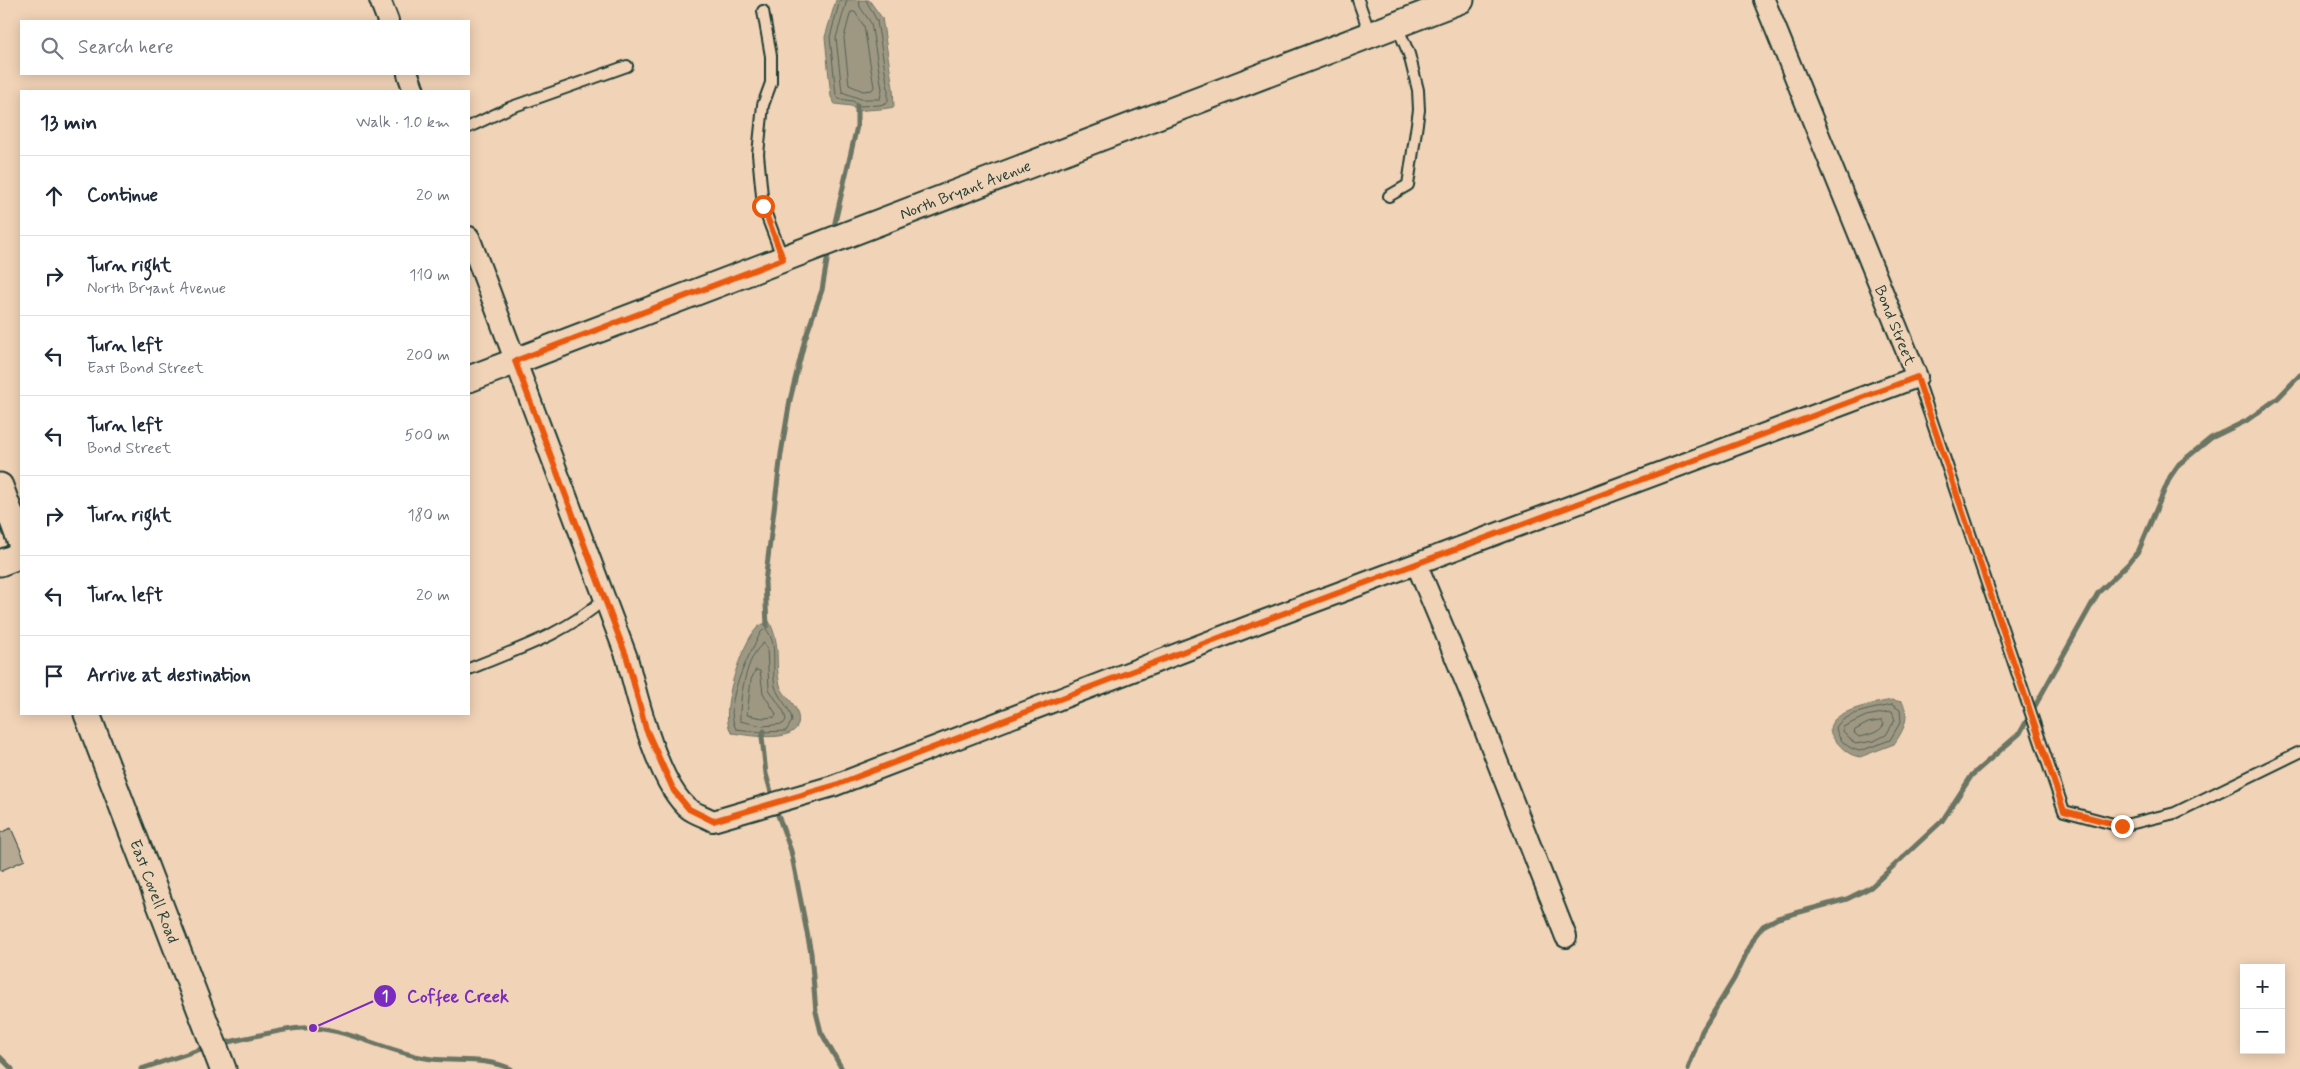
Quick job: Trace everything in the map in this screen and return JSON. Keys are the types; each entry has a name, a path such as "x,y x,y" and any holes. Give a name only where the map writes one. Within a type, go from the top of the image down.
{"street":[{"path":"380,0 388,20"},
{"name":"North Bryant Avenue","path":"470,379 1461,0"},
{"name":"Bond Street","path":"605,598 627,658 646,729 674,791 689,809 713,821 833,786 1263,621 1917,377 1764,0"},
{"path":"408,75 414,90"},
{"path":"470,240 605,598"},
{"path":"0,486 20,540"},
{"path":"0,563 20,555"},
{"path":"1417,565 1470,692 1566,937"},
{"name":"East Covell Road","path":"87,715 223,1069"}],"lane":[{"path":"1358,0 1370,34"},
{"path":"763,11 771,56 771,83 763,105 758,154 763,206 783,259"},
{"path":"1389,196 1408,185 1419,110 1414,72 1396,25"},
{"path":"470,127 509,108 626,66"},
{"path":"1917,377 2064,811 2122,826 2175,813 2300,752"},
{"path":"470,669 529,644 583,617 605,598"}],"water":[{"path":"836,0 869,0 882,18 893,88 894,107 857,111 851,106 835,104 831,97 825,37"},
{"path":"769,621 777,646 780,685 795,707 799,720 796,728 789,734 766,737 732,733 728,724 727,711 733,679 745,647 752,635 758,627"},
{"path":"1892,700 1902,702 1906,713 1905,724 1894,744 1860,757 1843,749 1835,740 1830,731 1832,723 1839,716 1861,707"}],"building":[{"path":"11,828 25,860 0,871 0,833"}],"waterway":[{"path":"833,231 857,126 857,105"},
{"path":"767,626 765,582 781,454 790,400 805,339 822,290 829,249"},
{"path":"1688,1069 1702,1031 1734,979 1755,936 1763,926 1778,918 1847,899 1871,887 1942,821 1972,775 2020,733 2098,593 2128,564 2139,550 2170,477 2179,464 2211,438 2246,421 2278,398 2300,375"},
{"path":"764,731 762,737 766,774 773,799"},
{"path":"775,807 791,851 811,953 816,1012 821,1032 842,1069"},
{"path":"220,1044 280,1031 314,1028 344,1033 417,1056 442,1060 482,1061 511,1069"},
{"path":"141,1069 207,1047"},
{"path":"0,1057 12,1069"}],"place":[{"name":"Coffee Creek","path":"313,1028"}],"route":[{"path":"763,206 783,259 515,361 627,658 646,729 674,791 689,809 713,821 743,814 833,786 1263,621 1917,377 2064,811 2122,826"}]}
